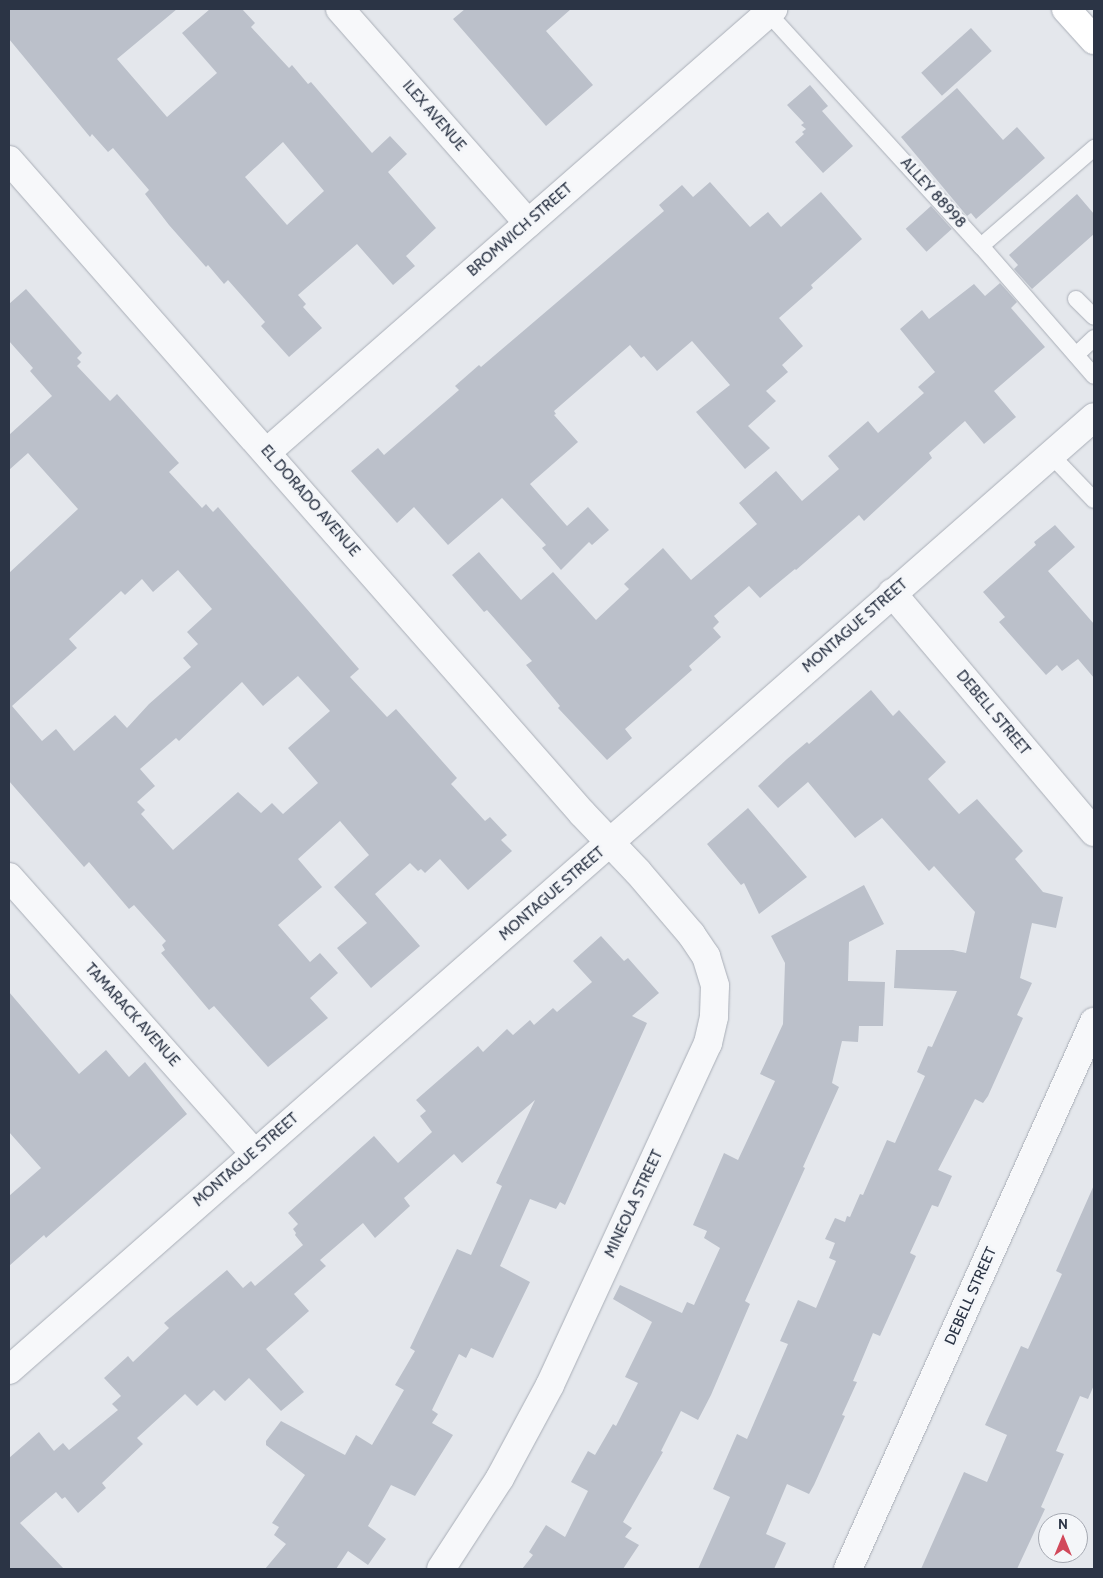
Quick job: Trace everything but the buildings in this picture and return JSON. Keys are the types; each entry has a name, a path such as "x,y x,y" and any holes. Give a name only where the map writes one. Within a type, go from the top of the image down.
{"main road":[{"path":"1066,9 1094,40"}],"street":[{"name":"ILEX AVENUE","path":"340,9 528,223"},
{"name":"BROMWICH STREET","path":"267,452 770,11"},
{"name":"EL DORADO AVENUE","path":"9,160 610,843"},
{"name":"MONTAGUE STREET","path":"9,1370 1094,417"},
{"name":"DEBELL STREET","path":"892,593 1094,832"},
{"name":"MINEOLA STREET","path":"441,1569 500,1478 550,1385 708,1043 714,1017 715,986 706,956 691,934 638,872 610,843"},
{"name":"TAMARACK AVENUE","path":"9,876 254,1153"},
{"name":"DEBELL STREET","path":"848,1569 1094,1022"}],"lane":[{"name":"ALLEY 88998","path":"770,11 981,246 1094,376"},
{"path":"981,246 1094,148"},
{"path":"1076,299 1094,317"},
{"path":"1076,356 1094,338"},
{"path":"1051,455 1094,500"}]}
